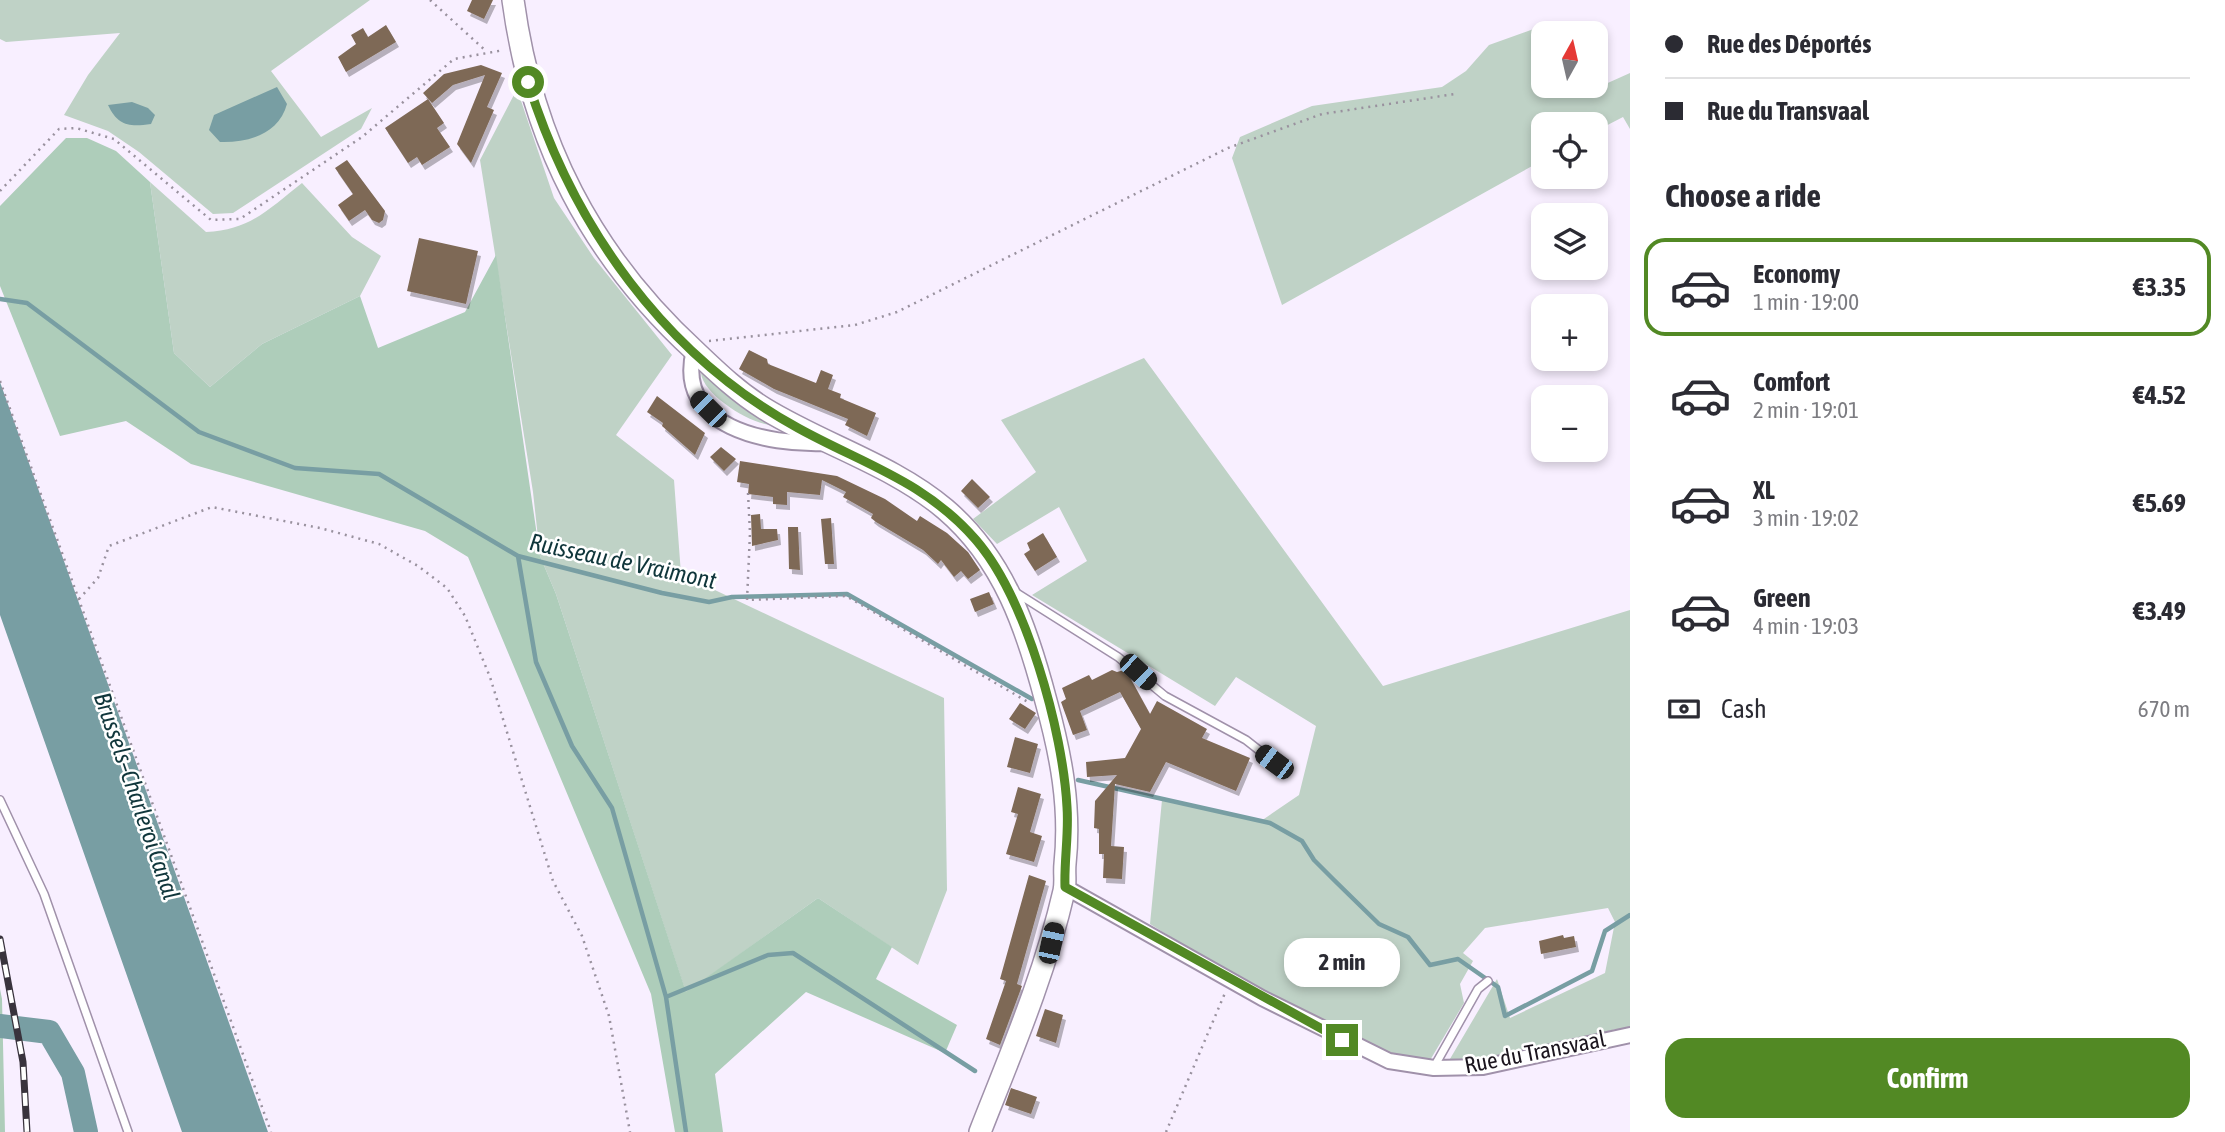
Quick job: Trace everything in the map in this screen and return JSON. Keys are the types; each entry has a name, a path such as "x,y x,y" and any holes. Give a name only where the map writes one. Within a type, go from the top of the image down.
{"street":[{"path":"513,0 519,48 540,122 561,174 587,221 621,273 675,335 725,380 761,406 827,443 903,479 947,510 976,540 1008,588 1023,618 1061,757 1067,804 1065,887 1051,943 981,1132"},
{"path":"694,350 690,380 696,396 720,421 755,438 782,443 827,443"},
{"name":"Rue du Transvaal","path":"1065,887 1231,980 1363,1050 1390,1060 1434,1068 1483,1067 1630,1035"}],"lane":[{"path":"1008,588 1118,657 1165,696 1246,740 1274,762"},
{"path":"0,800 44,894 128,1132"},
{"path":"1434,1068 1478,989 1488,981"}],"path":[{"path":"430,0 486,51"},
{"path":"0,191 59,129 76,128 114,139 211,220 240,219 362,137 454,59 486,51 519,48"},
{"path":"694,350 707,341 855,325 897,312 1228,148 1322,114 1455,94"},
{"path":"0,381 271,1132"},
{"path":"748,493 750,533 747,552 747,600 846,596 1029,703 1048,707"},
{"path":"79,599 98,578 109,546 212,507 320,528 379,544 418,566 447,588 465,617 490,677 553,881 582,936 610,1016 630,1132"},
{"path":"1166,1132 1231,980"}],"shaded area":[{"path":"0,0 370,0 271,71 321,137 372,108 361,129 233,213 213,214 139,152 108,131 64,115 88,75 120,33 6,42 0,39"},
{"path":"1531,30 1531,98 1608,98 1608,83 1630,73 1630,129 1623,117 1608,125 1608,112 1531,112 1531,167 1282,305 1232,158 1240,137 1312,106 1442,87 1466,71 1489,45"},
{"path":"517,89 554,198 594,258 672,355 616,435 674,480 681,574 944,698 947,890 918,965 818,898 686,993 556,594 540,556 533,492 480,160"},
{"path":"66,138 87,138 116,151 150,182 174,353 210,387 262,344 360,296 378,348 465,312 496,255 540,556 556,594 686,992 818,898 892,947 876,979 957,1025 945,1053 806,992 715,1074 723,1132 675,1132 651,994 468,557 425,531 191,464 126,421 60,436 0,286 0,206"},
{"path":"150,182 206,232 247,222 269,209 302,183 352,237 381,256 360,296 262,344 210,387 174,353"},
{"path":"1144,358 1383,686 1630,610 1630,1029 1616,1029 1495,1061 1447,1064 1497,979 1510,1018 1605,973 1615,922 1608,908 1485,928 1463,953 1473,961 1460,984 1464,1003 1429,1062 1387,1053 1225,971 1150,924 1162,800 1261,821 1299,795 1316,726 1236,677 1215,706 1032,595 1087,561 1059,507 997,544 973,519 1036,472 1001,420"},
{"path":"701,373 772,425 753,420 719,399 704,382"},
{"path":"0,989 2,999 5,1132 0,1132"}],"water":[{"path":"277,87 287,104 277,123 261,135 241,141 220,142 209,130 214,115"},
{"path":"132,102 148,108 155,115 151,124 125,124 108,105"},
{"name":"Brussels–Charleroi Canal","path":"0,382 268,1132 182,1132 0,615"}],"building":[{"path":"472,0 493,0 484,19 467,11"},
{"path":"386,25 396,42 346,72 338,57 356,44 351,35 363,28 368,37"},
{"path":"481,65 502,73 487,107 494,110 471,163 457,144 485,75 453,85 432,103 423,93 444,74"},
{"path":"428,99 444,123 437,128 450,147 422,165 417,157 408,163 385,128"},
{"path":"347,160 385,211 383,220 379,223 372,220 365,210 349,221 338,205 353,194 335,168"},
{"path":"419,238 478,251 466,304 407,291"},
{"path":"749,350 767,359 768,364 816,383 821,370 833,375 828,389 841,394 840,398 876,413 867,436 845,425 848,419 774,389 739,369"},
{"path":"657,396 705,433 695,455 662,426 663,423 647,412"},
{"path":"721,447 736,459 724,471 710,457"},
{"path":"740,461 837,476 885,499 917,521 920,516 947,533 968,552 980,570 968,579 961,571 954,577 941,560 938,564 923,550 876,522 871,518 873,514 843,497 846,492 822,480 820,495 787,492 787,505 773,504 773,497 748,494 749,484 737,482"},
{"path":"972,479 990,497 978,508 961,491"},
{"path":"760,514 761,529 777,529 778,540 752,546 751,515"},
{"path":"831,518 834,564 825,564 821,519"},
{"path":"788,527 798,527 800,570 789,569"},
{"path":"1043,533 1057,557 1035,571 1024,554 1030,550 1027,543"},
{"path":"989,592 994,604 975,612 970,599"},
{"path":"1112,670 1124,670 1128,674 1150,714 1157,701 1207,729 1202,738 1250,758 1236,791 1166,762 1150,792 1115,784 1111,846 1124,847 1122,879 1103,878 1104,854 1099,854 1099,829 1094,828 1095,801 1117,775 1087,777 1086,762 1125,758 1141,729 1120,692 1080,711 1087,730 1073,735 1061,702 1066,699 1062,688 1089,675 1092,680"},
{"path":"1020,703 1036,713 1025,729 1009,719"},
{"path":"1015,737 1038,744 1030,773 1007,767"},
{"path":"1018,787 1041,794 1030,832 1042,836 1034,862 1006,854 1018,814 1011,812"},
{"path":"1029,875 1046,881 1017,984 1022,986 1000,1045 986,1039 1006,981 1000,979"},
{"path":"1563,935 1564,938 1574,936 1576,947 1541,954 1539,941"},
{"path":"1045,1009 1063,1015 1056,1043 1036,1036"},
{"path":"1011,1088 1037,1097 1031,1114 1005,1105"}],"waterway":[{"name":"Ruisseau de Vraimont","path":"0,299 27,303 199,432 295,468 379,474 518,556 662,593 709,602 732,597 847,594 1032,699"},
{"path":"518,556 536,662 572,746 612,808 666,997 686,1132"},
{"name":"Ruisseau de Vraimont","path":"1078,780 1270,823 1302,841 1314,860 1379,924 1408,937 1430,965 1458,959 1498,987 1505,1016 1592,971 1605,931 1630,915"},
{"path":"666,997 768,955 793,953 975,1071"},
{"path":"0,1026 49,1032 73,1073 86,1132"}],"railway":[{"path":"0,939 23,1062 27,1132"}],"route":[{"path":"528,82 540,122 561,174 587,221 621,273 675,335 725,380 761,406 798,428 903,479 947,510 988,556 1023,618 1061,757 1068,821 1065,887 1342,1040"}]}
